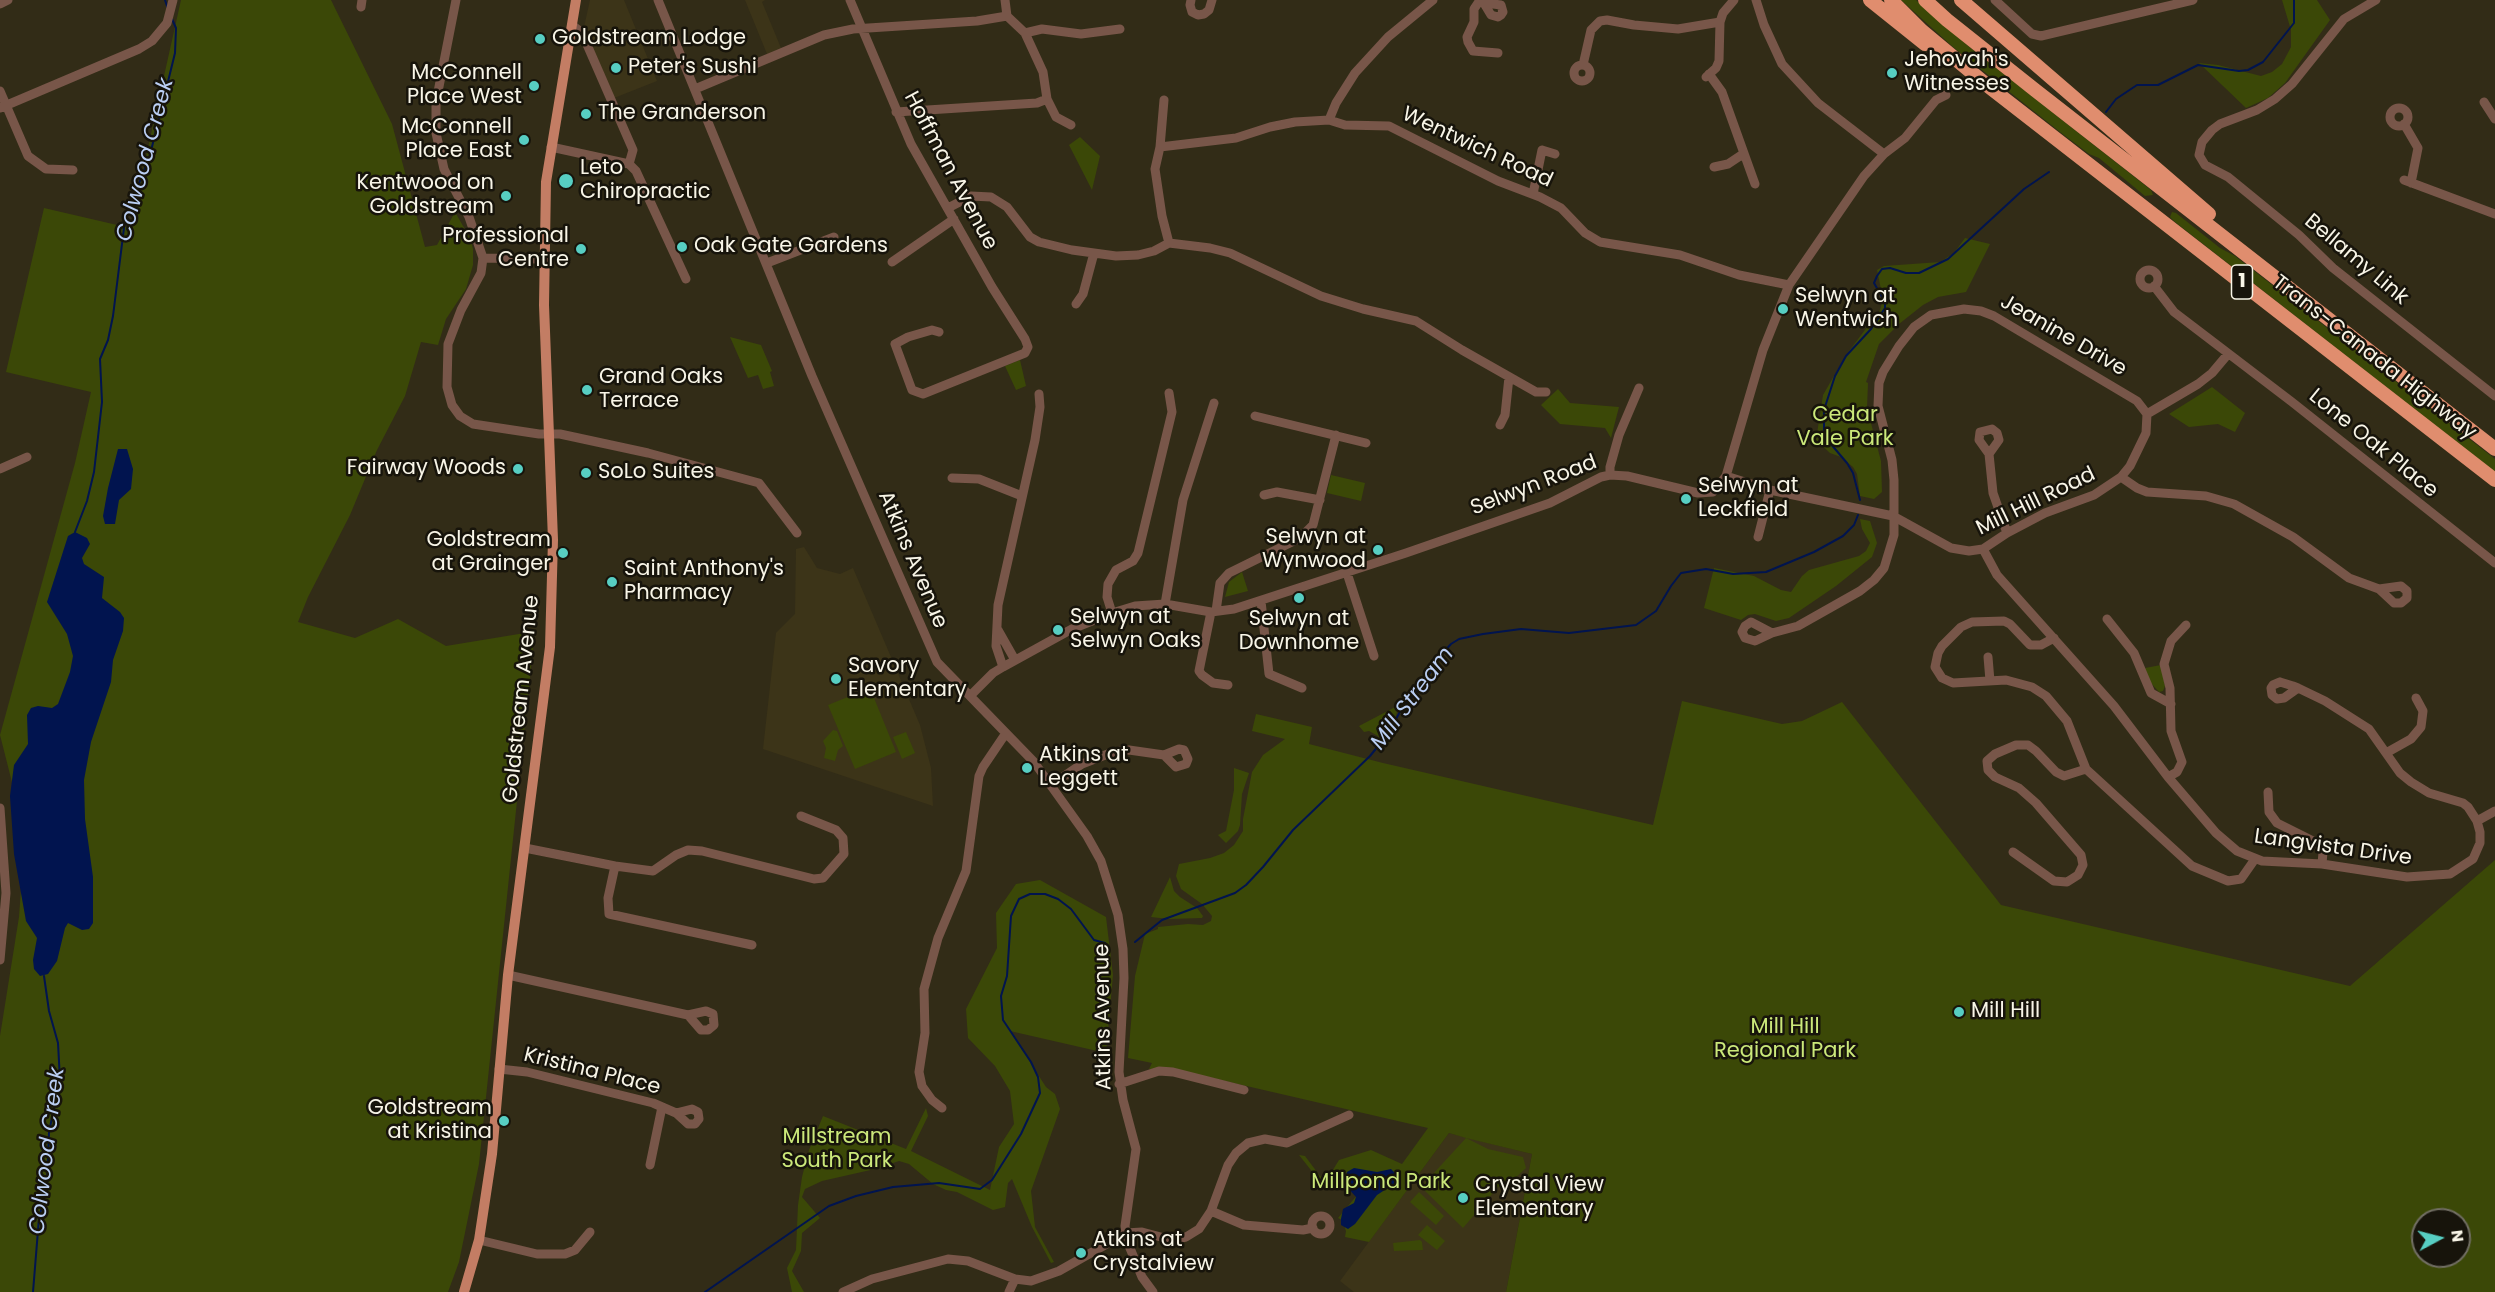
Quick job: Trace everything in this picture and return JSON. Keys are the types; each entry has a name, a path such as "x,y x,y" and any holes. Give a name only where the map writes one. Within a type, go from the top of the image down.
{"highway":[{"path":"1870,0 1968,78 1989,86"},
{"name":"Trans-Canada Highway","path":"1891,0 1922,31 1989,86 2495,480"},
{"name":"Trans-Canada Highway","path":"1925,0 1947,20 2495,449"},
{"path":"1961,0 2109,130 2269,264 2311,305"}],"main road":[{"name":"Goldstream Avenue","path":"464,1292 479,1240 492,1154 508,975 551,628 553,540 544,305 546,182 576,0"}],"street":[{"path":"0,4 8,0"},
{"path":"3,107 140,49 152,41 167,23 173,0"},
{"path":"456,0 436,102 436,133 444,169 469,217 483,258 481,273 461,310 448,344 447,387 452,405 460,416 473,424 560,434 648,453 759,483 797,533"},
{"name":"Atkins Avenue","path":"658,0 812,376 941,669 1035,762 1087,836 1101,861 1118,915 1124,948 1119,1084 1136,1149 1125,1226 1126,1233"},
{"path":"1005,0 1007,16 1024,33 1042,72 1047,99 1056,117 1071,125"},
{"path":"1191,0 1192,12 1197,15 1209,10 1212,0"},
{"path":"1329,120 1336,103 1355,73 1388,37 1433,0"},
{"path":"1734,0 1723,13 1720,22 1719,61 1716,68 1707,75 1722,92 1755,184"},
{"path":"1756,0 1764,25 1782,64 1818,103 1884,154"},
{"path":"1995,0 2032,34 2041,36 2193,0"},
{"name":"Bellamy Link","path":"2376,0 2344,20 2284,92 2257,110 2220,124 2206,136 2199,150 2201,160 2205,165 2228,177 2299,235 2333,268 2495,396"},
{"path":"1482,1 1474,9 1474,22 1467,37 1468,42 1473,51 1498,52"},
{"path":"838,32 849,18 851,2"},
{"name":"Hoffman Avenue","path":"851,2 911,144 1028,347 1025,353 923,394 912,390 895,344 924,332 932,330 939,332"},
{"path":"695,89 824,35 861,29 977,21 1007,16"},
{"path":"1583,65 1591,30 1600,21 1678,29 1720,22"},
{"path":"572,26 580,31 585,40 633,150 629,164"},
{"path":"1024,33 1042,29 1081,34 1120,30"},
{"path":"0,91 3,107 28,156 46,169 73,170"},
{"path":"1726,476 1766,342 1789,285 1842,205 1884,154 1905,138 1936,100 1947,95"},
{"path":"897,112 1037,103 1047,99"},
{"path":"1164,100 1160,147 1155,169 1162,216 1169,243"},
{"path":"2484,102 2495,119"},
{"name":"Wentwich Road","path":"1160,147 1236,138 1295,122 1329,120 1345,125 1389,126 1498,181 1533,194 1561,208 1585,233 1600,242 1680,255 1739,275 1789,285"},
{"path":"2404,124 2418,148 2408,181 2495,214"},
{"path":"551,147 629,164 636,171 686,279"},
{"path":"1533,194 1542,150 1555,154"},
{"path":"1714,167 1728,164 1743,154"},
{"path":"948,208 971,196 991,197 1007,207 1023,230 1039,242 1072,250 1116,256 1138,255 1154,251 1169,243 1230,253 1321,296 1363,309 1416,321 1462,351 1536,392 1546,392"},
{"path":"892,262 954,219"},
{"path":"767,263 834,237"},
{"path":"1076,304 1083,294 1094,253"},
{"path":"483,258 535,259"},
{"name":"Lone Oak Place","path":"2154,286 2174,312 2495,563"},
{"name":"Jeanine Drive","path":"1772,633 1788,630 1846,600 1874,580 1884,568 1894,535 1893,472 1878,406 1879,383 1899,345 1914,327 1931,315 1964,309 1981,311 1994,316 2130,395 2143,406 2147,414"},
{"path":"2121,477 2130,466 2146,433 2147,414 2198,384 2212,373 2228,354"},
{"path":"1500,424 1504,415 1509,377"},
{"path":"1610,475 1619,435 1639,388"},
{"path":"1112,613 1107,597 1108,584 1116,570 1133,561 1138,553 1172,412 1169,393"},
{"path":"1003,667 996,652 998,605 1041,407 1039,394"},
{"path":"1165,603 1183,500 1214,403"},
{"path":"1255,416 1366,443"},
{"path":"1228,685 1213,683 1199,671 1220,583 1229,573 1300,538 1312,525 1336,435"},
{"path":"1989,454 1993,493 2007,533"},
{"path":"0,469 27,457"},
{"name":"Selwyn Road","path":"970,696 993,673 1015,660 1072,629 1135,606 1165,603 1213,612 1234,609 1347,573 1550,503 1580,487 1610,475 1627,476 1698,493 1713,492 1726,476"},
{"name":"Mill Hill Road","path":"1726,476 1770,490 1893,516 1951,548 1970,551 1983,549 2045,513 2094,495 2121,477 2147,492 2206,496 2234,504 2293,537 2349,578 2379,590"},
{"path":"952,478 979,479 1022,496"},
{"path":"1758,537 1770,490"},
{"path":"1264,495 1277,492 1320,501"},
{"name":"Langvista Drive","path":"1983,549 1997,575 2114,706 2168,777 2226,843 2255,859 2322,864 2407,877 2450,873 2469,863 2477,852 2480,832 2478,821"},
{"path":"1347,573 1374,656"},
{"path":"1261,601 1269,674 1302,688"},
{"path":"2107,619 2134,653 2151,693 2170,704"},
{"path":"2054,638 2047,644 2036,646 2030,645 2010,624 2004,621 1966,624 1938,653 1935,667 1938,673 1953,684 1989,681 2017,682 2032,687 2046,696 2067,721 2086,769 2192,866 2228,881 2241,879 2255,859"},
{"path":"2168,777 2177,772 2182,762 2171,731 2170,688 2164,663 2171,641 2186,625"},
{"path":"998,630 1015,660"},
{"path":"1988,657 1989,681"},
{"path":"2298,688 2363,724 2375,734 2386,753 2410,782 2438,797 2463,802 2478,821 2495,811"},
{"path":"2386,753 2411,739 2421,727 2423,711 2416,698"},
{"path":"942,1108 932,1100 922,1086 919,1072 925,1033 924,989 939,938 966,871 979,776 1006,733"},
{"path":"2013,852 2054,881 2067,882 2078,875 2083,865 2081,855 2036,803 2019,788 1995,777 1988,770 1987,761 1995,754 2016,745 2028,745 2056,772 2064,776 2086,769"},
{"path":"1051,785 1082,764 1113,752 1129,750 1164,755"},
{"path":"2268,792 2269,812 2277,823 2317,843 2323,852 2322,864"},
{"path":"0,808 6,893 0,960"},
{"path":"525,848 653,871 676,855 688,850 702,851 814,879 823,878 844,854 843,838 836,830 801,816"},
{"path":"615,866 608,898 609,914 752,945"},
{"path":"508,975 688,1015"},
{"name":"Kristina Place","path":"499,1069 527,1072 662,1107 676,1113"},
{"path":"1119,1084 1160,1071 1173,1072 1244,1090"},
{"path":"650,1165 662,1107"},
{"path":"843,1292 861,1283 948,1258 968,1261 1015,1279 1031,1281 1048,1276 1126,1233 1142,1232 1172,1240 1186,1237 1199,1229 1211,1211 1228,1166 1236,1153 1248,1143 1265,1138 1287,1143 1349,1115"},
{"path":"1211,1211 1244,1225 1303,1230 1313,1227"},
{"path":"479,1240 537,1254 565,1254 575,1250 590,1232"},
{"path":"1126,1233 1142,1277 1151,1292"},
{"path":"1009,1292 1015,1279"}],"shaded area":[{"path":"590,0 624,0 657,81 614,98 584,27"},
{"path":"745,0 765,0 762,2 781,48 767,54"},
{"path":"118,449 127,449 133,469 131,489 119,500 115,524 105,524 103,516"},
{"path":"75,532 87,538 90,544 82,558 84,564 104,577 102,598 124,618 123,631 113,660 111,682 91,742 84,780 85,819 93,877 93,923 89,929 82,930 68,923 57,961 48,974 40,976 34,969 33,960 37,938 26,921 14,854 10,796 14,765 28,744 27,715 31,708 38,706 52,708 58,704 70,672 73,656 67,634 47,602 68,536"},
{"name":"Savory Elementary","path":"804,547 817,568 840,574 853,568 920,725 931,768 933,806 763,749 776,633 795,614 796,549"},
{"name":"Crystal View Elementary","path":"1449,1133 1532,1154 1506,1292 1354,1292 1340,1281"},
{"path":"1354,1168 1377,1172 1391,1169 1396,1174 1397,1182 1377,1195 1355,1224 1348,1229 1341,1225 1341,1219 1343,1209 1354,1203 1356,1197 1346,1186 1345,1179 1347,1172"}],"green space":[{"path":"181,0 331,0 392,124 425,247 437,245 455,212 470,238 473,249 473,265 466,289 446,319 438,345 421,342 405,396 377,450 350,515 308,597 298,622 355,638 398,619 446,646 531,632 535,629 479,1164 459,1262 448,1292 0,1292 0,1036 19,917 22,876 16,798 0,735 75,463 91,392 6,372 44,208 130,228"},
{"path":"1901,0 1916,0 1967,45 2151,190 2153,195 2145,196 2099,158 2089,154 2060,132 1953,47"},
{"path":"2282,0 2317,0 2330,20 2285,83 2268,98 2246,108 2199,63 2218,65 2261,76 2272,72 2282,64 2291,47 2291,30"},
{"path":"1080,137 1100,156 1092,190 1069,145"},
{"path":"2172,212 2220,248 2235,256 2495,459 2495,472 2175,222 2170,217"},
{"name":"Cedar Vale Park","path":"1965,238 1990,244 1966,292 1938,297 1923,305 1879,344 1866,382 1868,383 1867,408 1881,461 1882,492 1874,499 1860,496 1857,474 1853,467 1841,457 1830,453 1816,440 1823,395 1846,355 1880,310 1883,299 1877,270 1884,266 1940,262 1954,253"},
{"path":"730,337 761,345 772,371 770,372 774,386 763,389 758,375 748,378"},
{"path":"1020,360 1026,386 1016,390 1005,366"},
{"path":"2212,387 2245,413 2235,432 2218,424 2189,427 2169,414"},
{"path":"1558,389 1570,403 1619,407 1611,438 1605,428 1560,424 1541,405"},
{"path":"1331,475 1365,483 1361,501 1327,493"},
{"path":"1860,519 1870,521 1877,543 1872,557 1836,586 1789,618 1776,621 1755,614 1748,615 1741,620 1704,608 1714,568 1754,576 1781,590 1791,592 1809,570 1859,556 1866,551 1870,543 1862,529"},
{"path":"1242,572 1248,591 1225,597 1229,582"},
{"path":"2161,665 2165,686 2163,691 2159,692 2150,682 2145,668"},
{"path":"870,688 896,752 855,769 828,705"},
{"name":"Mill Hill Regional Park","path":"1682,701 1782,724 1802,721 1842,702 2001,905 2350,986 2495,860 2495,1292 1506,1292 1532,1154 1449,1133 1369,1242 1345,1237 1346,1231 1342,1220 1338,1218 1358,1194 1318,1179 1299,1155 1305,1156 1320,1176 1328,1178 1339,1160 1371,1150 1402,1164 1428,1128 1173,1069 1149,1069 1152,1063 1128,1058 1135,976 1145,934 1158,927 1203,925 1211,921 1212,916 1202,904 1181,889 1176,876 1179,864 1210,858 1224,853 1234,845 1243,831 1243,819 1252,772 1263,755 1285,739 1252,731 1256,714 1312,727 1309,744 1653,825"},
{"path":"1399,705 1388,744 1381,743 1378,736 1369,731 1364,732 1359,726"},
{"path":"833,730 837,731 843,746 838,750 835,761 824,758 826,748 823,741"},
{"path":"906,732 915,753 902,759 893,737"},
{"path":"1234,768 1249,773 1242,794 1240,825 1238,831 1226,843 1218,835 1226,831 1234,790"},
{"path":"1170,877 1174,891 1197,908 1202,918 1151,917"},
{"name":"Millstream South Park","path":"1040,880 1106,917 1113,975 1106,1053 1010,1031 1046,1087 1055,1094 1060,1109 1031,1191 1035,1227 1054,1262 1051,1263 1032,1227 1012,1179 1008,1183 1005,1207 993,1210 957,1192 933,1184 909,1164 899,1161 822,1181 805,1189 802,1197 820,1218 802,1233 801,1251 792,1271 804,1292 792,1292 787,1268 796,1250 802,1177 809,1150 823,1116 906,1149 926,1108 928,1116 911,1151 990,1190 999,1147 1014,1124 1010,1091 995,1066 968,1038 966,1009 997,948 996,913 1016,884"},
{"path":"1466,1138 1488,1149 1523,1157 1526,1168 1511,1182 1498,1187 1463,1228 1421,1187"},
{"path":"1419,1192 1444,1216 1436,1225 1410,1202"},
{"path":"1427,1225 1445,1241 1437,1250 1418,1235"},
{"path":"1420,1240 1423,1250 1394,1251 1393,1243"}],"waterway":[{"name":"Colwood Creek","path":"165,0 168,9"},
{"name":"Mill Stream","path":"2106,112 2116,99 2137,85 2158,85 2198,65 2239,71 2248,70 2263,62 2294,23 2294,0"},
{"name":"Colwood Creek","path":"75,532 87,501 94,472 102,402 100,359 108,340 113,316 125,220 150,155 175,53 176,28 172,19"},
{"name":"Mill Stream","path":"1860,500 1853,473 1830,443 1824,430 1824,410 1835,376 1846,356 1871,329 1885,308 1885,302 1874,283 1877,276 1882,269 1890,268 1906,273 1919,273 1948,259 2024,189 2049,172"},
{"name":"Mill Stream","path":"1135,942 1162,920 1235,893 1246,885 1293,830 1370,756 1388,734 1402,708 1421,687 1441,655 1459,639 1521,629 1569,633 1636,625 1656,611 1681,573 1706,569 1733,574 1766,572 1814,552 1843,536 1854,525 1858,515"},
{"name":"Mill Stream","path":"705,1292 829,1206 856,1196 893,1187 939,1183 980,1189 992,1180 1021,1134 1040,1093 1038,1077 1031,1062 1003,1020 1001,996 1007,976 1011,916 1019,899 1030,894 1045,894 1058,899 1071,909 1094,940 1105,943"},
{"name":"Colwood Creek","path":"33,1292 39,1218 47,1187 49,1132 60,1080 58,1043 49,1011 44,976"}],"place":[{"name":"Goldstream Lodge","path":"540,39"},
{"name":"Peter's Sushi","path":"616,68"},
{"name":"Jehovah's Witnesses","path":"1892,73"},
{"name":"McConnell Place West","path":"534,86"},
{"name":"The Granderson","path":"586,114"},
{"name":"McConnell Place East","path":"524,140"},
{"name":"Leto Chiropractic","path":"566,181"},
{"name":"Kentwood on Goldstream","path":"506,196"},
{"name":"Oak Gate Gardens","path":"682,247"},
{"name":"Professional Centre","path":"581,249"},
{"name":"Selwyn at Wentwich","path":"1783,309"},
{"name":"Grand Oaks Terrace","path":"587,390"},
{"name":"Fairway Woods","path":"518,469"},
{"name":"SoLo Suites","path":"586,473"},
{"name":"Selwyn at Leckfield","path":"1686,499"},
{"name":"Selwyn at Wynwood","path":"1378,550"},
{"name":"Goldstream at Grainger","path":"563,553"},
{"name":"Saint Anthony's Pharmacy","path":"612,582"},
{"name":"Selwyn at Downhome","path":"1299,598"},
{"name":"Selwyn at Selwyn Oaks","path":"1058,630"},
{"name":"Savory Elementary","path":"836,679"},
{"name":"Atkins at Leggett","path":"1027,768"},
{"name":"Mill Hill","path":"1959,1012"},
{"name":"Goldstream at Kristina","path":"504,1121"},
{"name":"Crystal View Elementary","path":"1463,1198"},
{"name":"Atkins at Crystalview","path":"1081,1253"}],"park label":[{"name":"Millpond Park","path":"1381,1183"}]}
